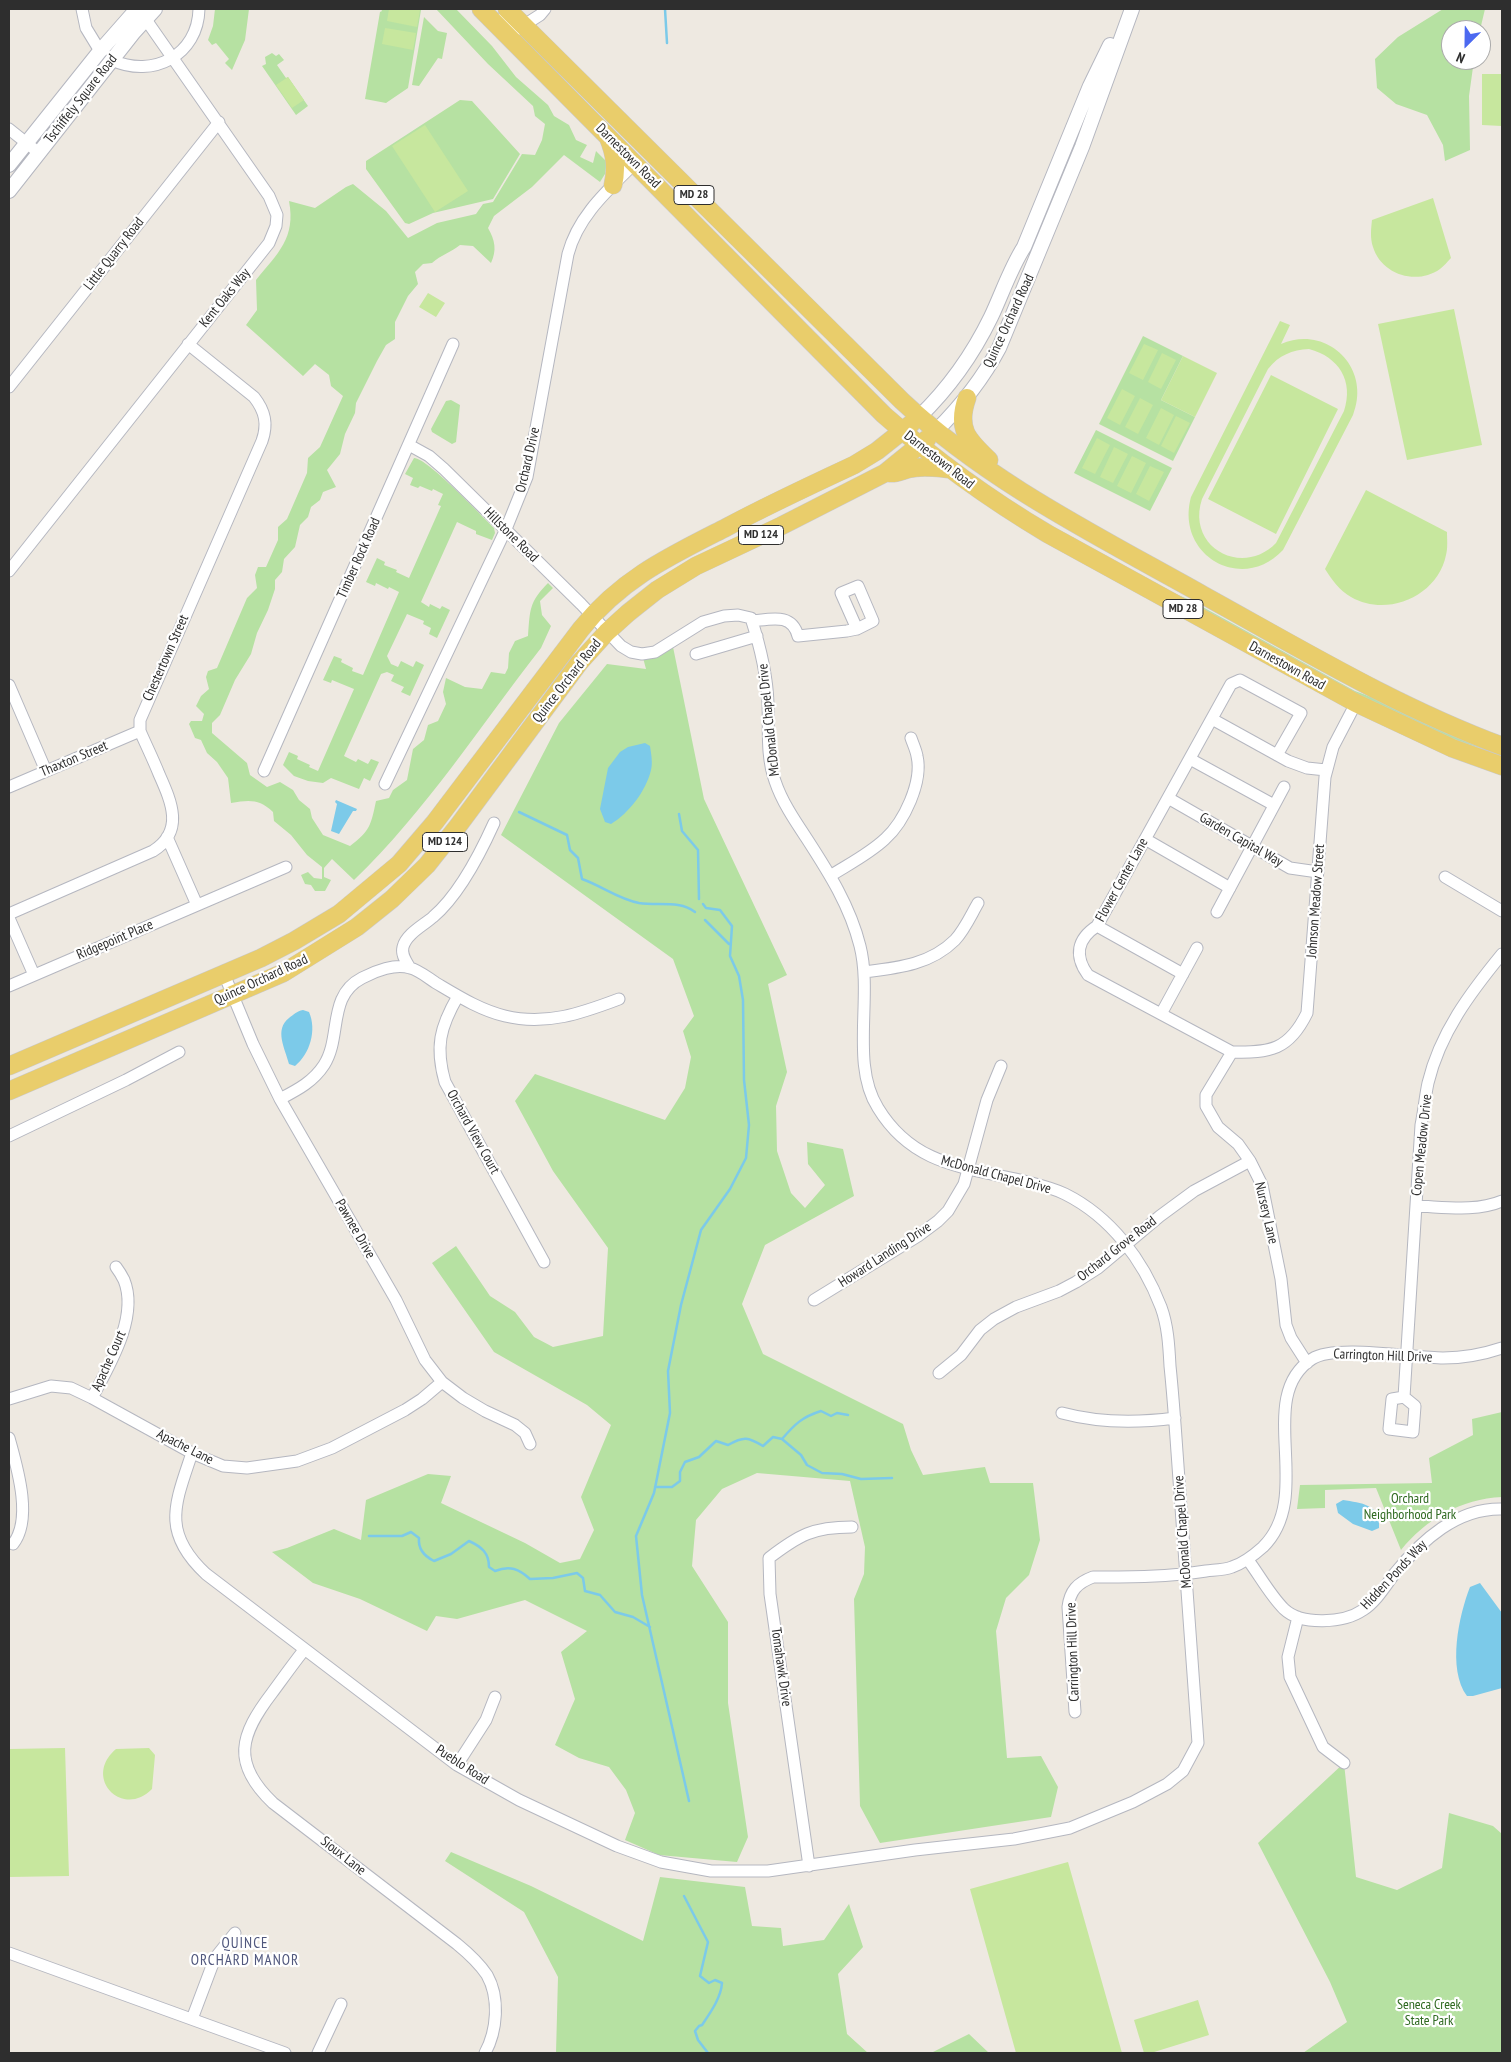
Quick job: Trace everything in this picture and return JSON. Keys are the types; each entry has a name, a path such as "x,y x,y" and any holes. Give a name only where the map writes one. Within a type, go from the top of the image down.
{"main road":[{"name":"Darnestown Road","path":"482,9 884,416 949,469 1014,514 1048,534 1356,703 1444,744 1502,766"},
{"name":"Darnestown Road","path":"507,9 919,417 936,431 1001,479 1094,535 1377,691 1439,722 1502,746"},
{"path":"568,69 577,90 626,141 635,163 648,167 705,216 728,229"},
{"path":"607,135 615,162 616,173 613,185"},
{"path":"967,398 963,409 963,424 966,436 990,461 1001,479"},
{"name":"Quince Orchard Road","path":"9,1066 224,974 286,945 338,914 398,864 435,822 592,616 638,575 665,558 854,465 877,451 919,417"},
{"name":"Quince Orchard Road","path":"9,1091 283,973 357,927 392,899 439,851 579,663 607,632 642,602 677,577 885,473 936,431"},
{"path":"885,473 895,474 918,467 949,469"},
{"path":"744,543 755,526 760,510"}],"street":[{"path":"82,9 86,28 100,51"},
{"path":"112,60 126,65 145,67 158,64 173,57 182,50 191,38 197,22 198,9"},
{"path":"482,9 514,29 524,26 540,15 545,9"},
{"name":"Quince Orchard Road","path":"919,417 954,378 984,330 1016,259 1024,247 1090,86 1128,9"},
{"name":"Quince Orchard Road","path":"936,431 967,398 983,377 999,348 1076,164 1132,9"},
{"name":"Tschiffely Square Road","path":"9,165 100,51 144,11"},
{"name":"Tschiffely Square Road","path":"9,191 112,60 144,11"},
{"name":"Kent Oaks Way","path":"9,571 269,243 276,226 277,215 270,196 173,57 144,11"},
{"name":"Little Quarry Road","path":"9,386 219,122"},
{"path":"9,129 39,153"},
{"name":"Orchard Drive","path":"385,784 506,529 527,477 572,240 579,224 588,212 635,163"},
{"name":"Chestertown Street","path":"140,731 140,720 145,706 265,432 265,415 254,396 188,344"},
{"name":"Timber Rock Road","path":"264,771 453,344"},
{"name":"Hillstone Road","path":"409,445 436,462 506,529 607,632"},
{"path":"607,632 621,646 631,652 642,654 654,652 703,622 724,616 738,615 751,618 752,621 773,619 789,621 795,626 798,636 857,629"},
{"name":"McDonald Chapel Drive","path":"752,621 766,673 768,735 774,778 789,810 830,876 853,920 861,950 865,994 864,1070 868,1087 876,1106 893,1130 914,1149 938,1160 1040,1185 1065,1194 1097,1215 1126,1244 1144,1269 1162,1310 1168,1336 1198,1743 1183,1771 1167,1784 1133,1802 1070,1828 1014,1839 892,1854"},
{"path":"696,654 757,636"},
{"path":"1277,755 1301,713 1240,680 1231,684 1212,719 1277,755 1296,765 1326,770"},
{"path":"9,685 46,771"},
{"name":"Johnson Meadow Street","path":"1232,1052 1256,1053 1272,1050 1293,1034 1301,1025 1307,1013 1326,770 1334,747 1356,703"},
{"name":"Flower Center Lane","path":"1212,719 1097,926 1087,932 1082,940 1079,958 1088,975 1232,1052"},
{"path":"34,975 9,916 153,850 167,837 173,821 172,806 140,731"},
{"name":"Thaxton Street","path":"9,787 140,731"},
{"path":"830,876 884,839 901,819 912,796 917,775 917,757 911,738"},
{"path":"1190,759 1274,805"},
{"path":"1217,912 1284,786"},
{"name":"Garden Capital Way","path":"1168,798 1290,868 1318,872"},
{"path":"410,968 404,958 402,948 406,940 447,903 483,847 494,823"},
{"path":"167,837 197,905"},
{"path":"1145,839 1230,888"},
{"name":"Ridgepoint Place","path":"9,986 286,867"},
{"path":"1445,877 1502,911"},
{"path":"864,972 904,967 938,952 955,940 978,903"},
{"path":"1097,926 1183,974"},
{"path":"1161,1014 1197,948"},
{"name":"Copen Meadow Drive","path":"1404,1397 1421,1125 1429,1082 1443,1040 1459,1009 1502,954"},
{"path":"280,1099 310,1082 324,1066 332,1044 337,1010 346,992 360,979 375,972 396,967 410,968 482,1008 504,1016 525,1019 547,1020 586,1012 619,999"},
{"name":"Pawnee Drive","path":"224,974 231,994 280,1099 396,1300 426,1360 442,1382 478,1407 515,1425 525,1433 530,1444"},
{"name":"Orchard View Court","path":"458,996 446,1016 441,1032 439,1052 445,1082 544,1262"},
{"path":"9,1136 126,1080 179,1052"},
{"name":"Nursery Lane","path":"1232,1052 1206,1095 1206,1106 1218,1127 1238,1144 1250,1161 1262,1186 1281,1279 1286,1325 1291,1338 1307,1363"},
{"name":"Howard Landing Drive","path":"814,1300 918,1236 938,1221 959,1195 969,1169 987,1100 1001,1066"},
{"name":"Orchard Grove Road","path":"940,1373 961,1355 980,1330 994,1319 1016,1307 1059,1291 1076,1282 1098,1268 1160,1216 1194,1192 1250,1161"},
{"path":"1416,1206 1471,1208 1492,1205 1502,1201"},
{"name":"Apache Court","path":"92,1398 110,1365 124,1327 128,1302 124,1281 116,1267"},
{"name":"Carrington Hill Drive","path":"1075,1712 1068,1607 1069,1598 1075,1587 1082,1581 1093,1577 1186,1574 1230,1568 1248,1560 1269,1541 1279,1524 1287,1491 1285,1416 1288,1390 1293,1377 1307,1363 1321,1354 1346,1352 1462,1357 1502,1348"},
{"name":"Apache Lane","path":"9,1399 51,1386 71,1388 192,1453 223,1466 247,1468 297,1461 332,1448 422,1400 442,1382"},
{"path":"1062,1414 1082,1419 1111,1422 1154,1421 1175,1418"},
{"path":"9,1438 21,1481 22,1524 20,1536 14,1544"},
{"name":"Pueblo Road","path":"192,1453 176,1500 176,1528 183,1547 195,1564 304,1650 457,1765 519,1800 617,1846 661,1862 711,1871 768,1871 892,1854"},
{"name":"Hidden Ponds Way","path":"1248,1560 1285,1610 1298,1617 1324,1622 1346,1618 1364,1610 1398,1570 1439,1528 1456,1519 1493,1509 1502,1509"},
{"name":"Tomahawk Drive","path":"809,1866 770,1594 769,1558 811,1532 828,1527 852,1528"},
{"path":"1298,1617 1288,1657 1290,1677 1323,1747 1344,1763"},
{"name":"Sioux Lane","path":"304,1650 259,1710 250,1726 245,1750 248,1770 258,1788 273,1803 457,1944 479,1965 487,1976 495,2009 492,2034 485,2053"},
{"path":"457,1765 486,1720 495,1697"},
{"path":"192,2020 215,1958 235,1933"},
{"path":"9,1953 285,2053"},
{"path":"318,2053 341,2004"}],"green space":[{"path":"215,9 249,9 245,40 232,70 225,63 229,59 216,43 212,45 208,40 213,26"},
{"path":"381,9 421,10 408,88 386,103 365,99"},
{"path":"389,9 420,10 417,27 387,21"},
{"path":"436,9 456,9 492,46 516,77 548,105 554,116 569,125 576,140 587,145 580,157 593,163 596,151 607,162 605,174 600,182 564,155 532,187 494,216 488,228 494,245 491,263 473,246 460,245 432,263 423,264 415,272 418,284 408,296 395,322 395,339 386,345 377,361 356,403 355,413 345,434 340,454 327,470 336,487 323,492 320,500 311,507 308,517 300,525 295,547 284,559 282,572 275,580 275,589 257,633 251,654 235,680 220,715 212,723 212,733 247,763 250,775 267,787 280,782 293,790 299,800 310,809 312,818 323,835 350,846 369,827 376,801 389,798 393,790 407,780 413,749 424,740 428,725 438,721 446,704 443,692 446,678 465,687 482,689 491,672 505,674 508,668 509,653 515,641 528,636 529,619 534,601 548,583 553,588 540,601 542,615 551,626 541,648 452,767 405,826 354,880 332,859 324,868 324,877 331,880 325,891 315,891 311,885 305,884 301,875 308,872 314,878 322,879 322,867 307,855 291,835 274,821 273,812 268,808 254,802 231,803 228,778 217,762 207,753 201,740 195,738 189,724 191,721 202,721 204,714 196,706 201,696 209,689 206,677 208,671 217,668 247,598 257,588 255,575 258,567 266,567 278,540 278,527 287,519 307,473 308,458 320,447 343,396 331,386 329,375 315,364 303,376 246,325 257,310 256,280 278,253 287,235 290,225 289,201 315,208 353,184 386,211 408,238 437,223 476,214 483,204 493,202 522,154 535,155 542,140 545,124 535,116 533,106 488,64"},
{"path":"1443,9 1485,9 1482,20 1441,20 1441,70 1473,70 1469,96 1470,150 1445,161 1443,145 1427,115 1396,104 1377,88 1375,59 1398,37"},
{"path":"424,17 438,31 447,33 442,59 438,58 419,86 412,85"},
{"path":"385,28 416,33 413,50 382,44"},
{"path":"272,53 276,56 279,54 284,60 277,65 286,78 288,77 308,106 296,115 262,66 266,64 265,57"},
{"path":"1482,74 1502,74 1502,126 1482,125"},
{"path":"288,77 304,100 292,108 276,85"},
{"path":"460,100 472,101 520,154 493,199 433,213 409,224 405,223 366,169 366,161"},
{"path":"425,125 468,191 435,212 392,146"},
{"path":"1433,198 1451,258 1440,269 1421,277 1410,277 1391,270 1383,264 1373,247 1371,237 1372,220"},
{"path":"428,293 445,303 436,317 419,307"},
{"path":"1454,309 1482,445 1407,460 1378,324"},
{"path":"1280,321 1290,325 1281,344 1298,339 1314,340 1329,345 1341,354 1351,367 1356,381 1357,398 1353,415 1283,550 1267,563 1249,568 1232,568 1216,562 1202,551 1193,536 1189,518 1191,497","holes":["1309,349 1320,353 1336,364 1342,372 1347,390 1344,411 1276,543 1262,553 1248,558 1233,557 1220,552 1209,543 1202,531 1199,516 1202,499 1268,369 1281,357 1291,352"]},
{"path":"1143,336 1183,356 1161,400 1195,417 1173,461 1099,424"},
{"path":"1144,344 1158,350 1143,380 1129,373"},
{"path":"1162,353 1176,360 1161,389 1148,382"},
{"path":"1183,356 1217,373 1195,417 1161,400"},
{"path":"1271,375 1338,409 1276,534 1208,499"},
{"path":"1122,389 1135,396 1120,425 1107,418"},
{"path":"1140,398 1153,405 1138,434 1125,427"},
{"path":"451,400 460,405 456,442 452,444 432,432 431,429 446,401"},
{"path":"1161,408 1174,415 1159,445 1146,438"},
{"path":"1176,416 1190,423 1174,453 1161,446"},
{"path":"1096,430 1172,468 1150,511 1074,473"},
{"path":"1097,438 1110,445 1095,474 1082,468"},
{"path":"1114,447 1128,454 1113,483 1100,477"},
{"path":"1132,456 1146,463 1131,493 1117,486"},
{"path":"414,458 430,467 454,488 494,528 495,533 492,540 476,534 476,531 457,522 421,602 429,607 430,604 440,609 442,606 450,610 437,638 429,634 431,628 423,624 424,621 407,614 387,656 391,664 398,667 401,661 413,667 416,661 424,665 410,696 401,692 404,687 391,681 394,675 387,672 381,674 344,756 356,762 358,759 368,764 371,759 379,762 370,781 364,778 359,789 331,778 323,783 308,781 294,776 283,765 289,752 298,756 297,759 310,765 309,767 318,771 354,689 332,680 331,683 323,680 334,656 342,659 341,662 353,668 352,671 363,675 399,592 376,583 375,586 366,582 377,558 385,562 384,565 397,570 396,572 409,578 441,506 438,505 443,494 433,489 432,491 420,486 418,488 410,485 413,478 405,474"},
{"path":"1150,466 1164,472 1149,501 1136,494"},
{"path":"1366,490 1447,532 1447,552 1441,569 1433,582 1422,592 1395,604 1365,603 1351,597 1333,581 1325,569"},
{"path":"1171,592 1190,600 1355,691 1390,704 1484,746 1483,749 1451,739 1356,695"},
{"path":"672,642 704,799 787,975 768,984 787,1072 776,1106 777,1151 791,1193 805,1208 825,1185 808,1164 807,1142 843,1149 854,1196 765,1245 742,1304 763,1354 903,1424 911,1450 923,1475 985,1467 990,1483 1033,1483 1040,1540 1029,1575 1006,1598 996,1631 1007,1758 1041,1756 1058,1787 1051,1817 880,1843 860,1806 854,1599 864,1574 865,1547 850,1481 757,1473 722,1489 696,1520 692,1566 728,1622 728,1703 748,1837 737,1862 659,1855 625,1840 635,1813 626,1790 609,1767 579,1758 555,1745 575,1699 561,1652 587,1631 525,1600 457,1619 436,1616 427,1631 360,1599 313,1583 272,1552 334,1529 361,1540 366,1500 428,1474 451,1476 441,1503 525,1543 560,1563 580,1559 594,1530 581,1497 611,1425 587,1405 494,1352 432,1263 456,1246 490,1296 515,1312 534,1337 553,1347 603,1336 608,1248 553,1171 515,1101 535,1074 665,1120 685,1088 691,1057 683,1031 694,1016 673,959 501,835 559,723 607,664 646,669 642,654"},
{"name":"Orchard Neighborhood Park","path":"1502,1412 1502,1497 1472,1502 1445,1513 1422,1529 1401,1550 1376,1488 1325,1490 1325,1508 1297,1509 1300,1485 1432,1483 1429,1458 1473,1435 1472,1419"},
{"path":"65,1748 69,1876 9,1877 9,1749"},
{"path":"149,1748 155,1755 152,1789 141,1797 129,1799 119,1797 110,1791 105,1782 103,1772 107,1760 116,1749"},
{"name":"Seneca Creek State Park","path":"1344,1763 1356,1877 1397,1890 1442,1868 1449,1813 1493,1826 1502,1834 1502,2053 1303,2053 1347,2022 1330,1982 1258,1843"},
{"path":"451,1852 531,1886 643,1941 660,1877 745,1887 752,1926 781,1928 783,1946 824,1940 849,1904 863,1947 838,1974 847,2034 868,2053 556,2053 558,1977 524,1912 445,1861"},
{"path":"1068,1862 1122,2053 1016,2053 970,1889"},
{"path":"1198,2000 1209,2035 1151,2053 1144,2053 1134,2020"},
{"path":"969,2034 989,2053 932,2053 933,2052"}],"water":[{"path":"645,743 650,746 652,761 649,778 645,786 636,801 624,814 611,824 605,822 600,809 608,768 620,752 628,747"},
{"path":"336,800 357,809 353,811 339,834 331,831 337,804"},
{"path":"303,1010 309,1012 311,1019 311,1041 305,1055 295,1066 289,1064 281,1034 282,1028 289,1018"},
{"path":"1343,1500 1363,1504 1373,1509 1379,1520 1379,1528 1372,1531 1353,1524 1338,1513 1336,1504"},
{"path":"1480,1583 1502,1613 1502,1688 1467,1696 1457,1672 1457,1642 1462,1612 1470,1587"}],"waterway":[{"path":"665,9 667,43"},
{"path":"519,812 567,835 570,850 578,858 582,879 631,901 646,904 683,906 695,912"},
{"path":"679,814 682,831 698,850 699,899"},
{"path":"689,1801 642,1595 636,1536 654,1493 670,1413 668,1371 681,1305 701,1230 730,1189 746,1158 749,1125 744,1080 743,1000 739,976 730,956 732,926 720,910 706,908 703,904"},
{"path":"705,920 729,944"},
{"path":"655,1487 672,1487 680,1481 680,1472 685,1462 699,1457 716,1441 728,1445 738,1440 746,1439 763,1446 773,1437 782,1439 799,1422 814,1413 821,1411 831,1416 837,1413 848,1415"},
{"path":"782,1439 801,1455 807,1465 822,1473 842,1474 861,1479 892,1478"},
{"path":"369,1536 402,1536 411,1532 419,1538 422,1551 434,1561 451,1554 469,1541 484,1551 488,1558 489,1567 495,1571 510,1568 530,1579 553,1578 577,1573 583,1578 585,1591 600,1595 615,1612 633,1617 650,1627"},
{"path":"684,1896 708,1942 700,1976 709,1983 715,1980 722,1983 715,2005 702,2025 695,2031 698,2040 708,2053"}],"district":[{"name":"QUINCE ORCHARD MANOR","path":"245,1952"}]}
